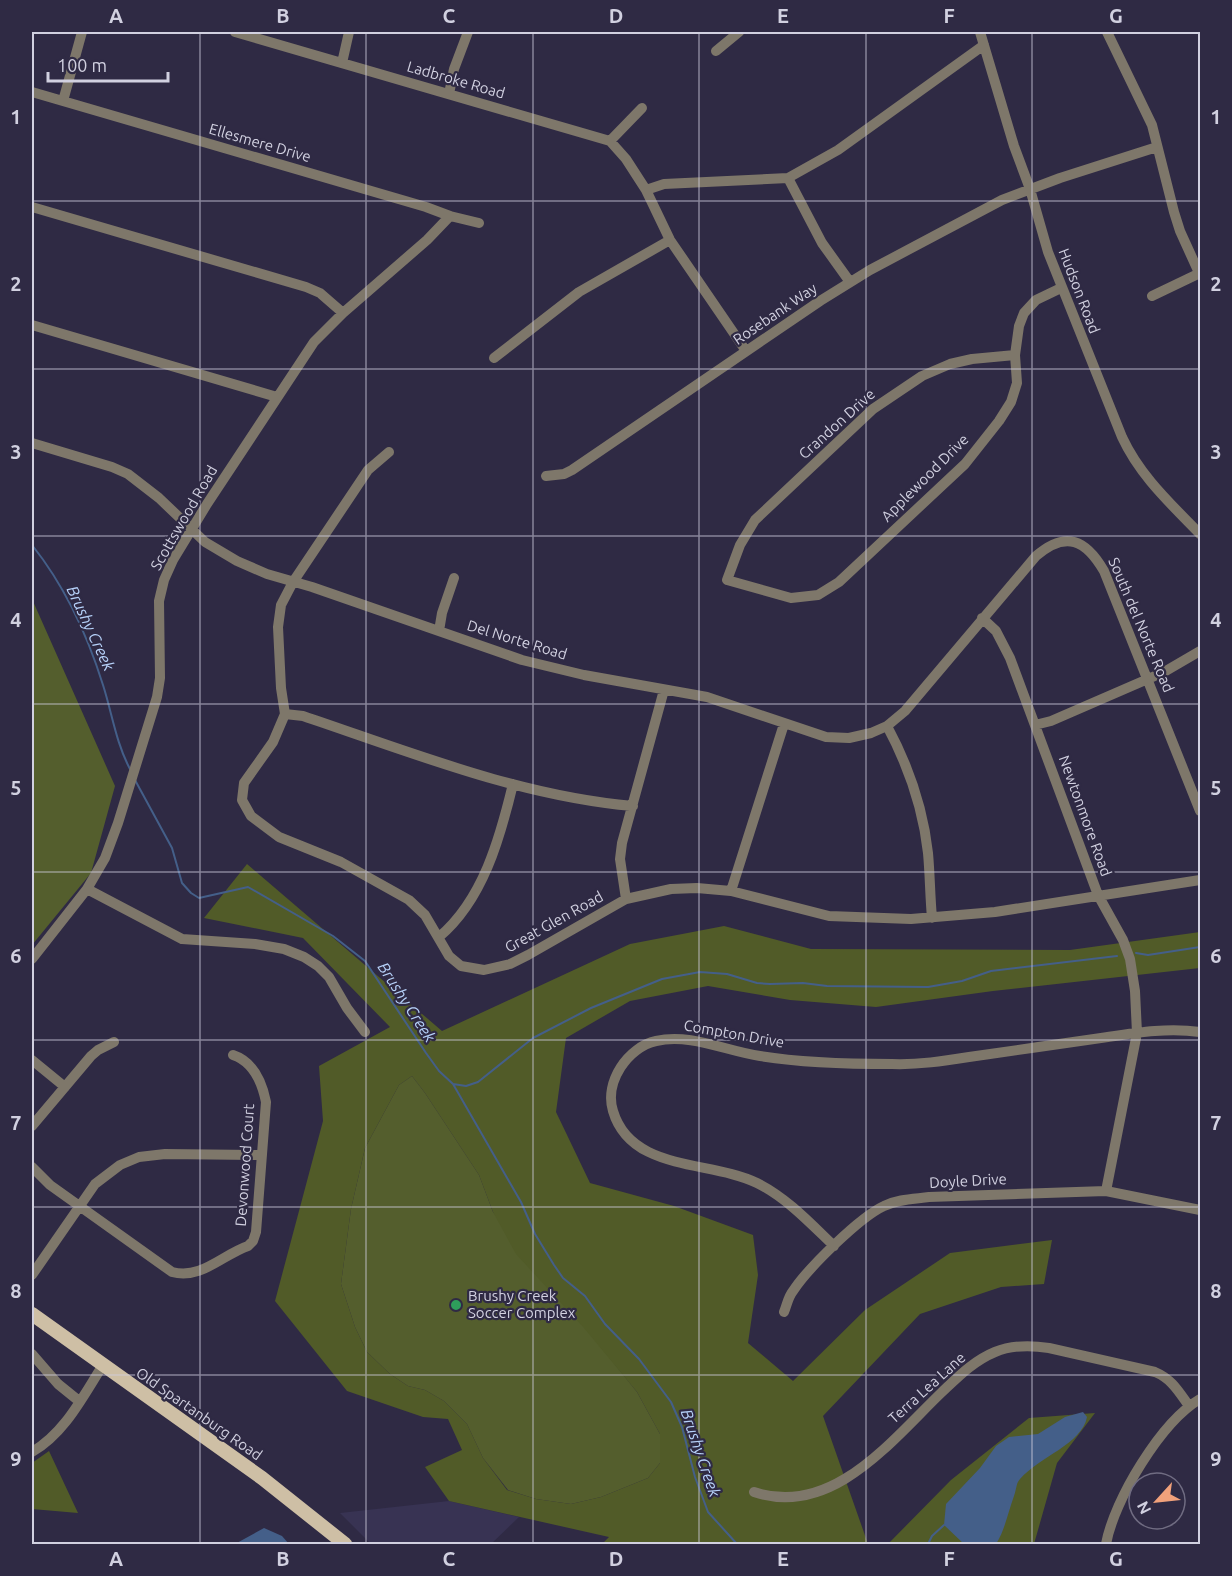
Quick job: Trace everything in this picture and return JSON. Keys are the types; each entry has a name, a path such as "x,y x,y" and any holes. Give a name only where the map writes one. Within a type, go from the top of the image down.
{"main road":[{"name":"Old Spartanburg Road","path":"32,1314 262,1478 345,1545"}],"street":[{"path":"63,101 82,32"},
{"name":"Ladbroke Road","path":"235,32 610,141"},
{"path":"342,63 349,32"},
{"path":"449,94 454,69 468,32"},
{"path":"716,51 739,32"},
{"name":"Hudson Road","path":"980,32 1014,146 1061,288 1128,450 1146,477 1200,534"},
{"path":"1107,32 1148,115 1180,231 1200,274 1152,296"},
{"path":"646,190 664,184 788,178 838,150 984,45"},
{"name":"Ellesmere Drive","path":"32,92 479,223"},
{"path":"642,108 610,141 626,159 646,190 670,240 746,351"},
{"name":"Rosebank Way","path":"546,476 564,474 572,470 850,282 1002,200 1060,178 1157,147"},
{"path":"788,178 822,243 850,282"},
{"path":"32,207 306,287 320,293 343,313"},
{"name":"Scottswood Road","path":"32,959 87,889 105,858 136,769 157,697 160,678 159,614 161,590 167,571 314,342 343,313 427,240 450,216"},
{"path":"494,358 579,292 670,240"},
{"name":"Applewood Drive","path":"727,580 791,598 818,595 839,582 964,464 999,421 1011,402 1017,383 1015,355 1019,326 1024,313 1036,300 1061,288"},
{"path":"32,325 277,397"},
{"name":"Crandon Drive","path":"727,580 740,545 755,520 873,409 922,376 950,364 972,358 1015,355"},
{"name":"Del Norte Road","path":"32,442 128,474 159,498 205,542 237,561 293,582 549,668 707,697 817,736 838,738 861,735 887,726 905,711 982,618"},
{"path":"389,452 368,470 293,582 281,605 278,627 281,688 285,714 303,716 513,784 633,806"},
{"name":"South del Norte Road","path":"982,618 1044,549 1063,542 1082,545 1090,550 1104,571 1200,811"},
{"path":"439,631 442,613 454,578"},
{"name":"Newtonmore Road","path":"982,618 996,631 1002,641 1098,895 1127,950 1135,991 1137,1033 1106,1191"},
{"path":"1035,725 1051,722 1148,680 1200,651"},
{"path":"626,898 620,853 664,690"},
{"name":"Great Glen Road","path":"285,714 273,742 244,783 241,795 244,807 257,821 279,837 342,862 409,900 425,915 449,956 461,966 475,969 494,968 528,955 626,898 681,888 731,891 829,916 898,919 995,912 1098,895"},
{"path":"731,891 784,724"},
{"path":"887,726 904,761 920,811 928,853 932,918"},
{"path":"439,937 462,915 485,873 513,784"},
{"path":"1098,895 1200,880"},
{"path":"87,889 182,939 255,944 284,949 304,957 329,977 351,1014 365,1032"},
{"name":"Compton Drive","path":"834,1246 788,1203 759,1184 734,1174 661,1158 631,1141 616,1120 611,1100 614,1082 627,1058 644,1045 654,1041 676,1039 759,1056 911,1064 1020,1051 1161,1029 1200,1032"},
{"path":"32,1126 98,1050 114,1042"},
{"name":"Devonwood Court","path":"32,1167 50,1185 169,1270 181,1274 194,1273 248,1246 253,1241 256,1232 267,1110 264,1092 253,1069 242,1058 233,1054"},
{"path":"32,1060 65,1087"},
{"path":"32,1275 79,1206 102,1177 120,1165 139,1158 165,1154 262,1155"},
{"name":"Doyle Drive","path":"784,1312 793,1291 834,1246 869,1214 901,1200 1106,1191 1200,1210"},
{"name":"Terra Lea Lane","path":"754,1492 773,1497 797,1497 838,1484 873,1457 974,1364 995,1352 1018,1346 1049,1348 1155,1372 1169,1379 1176,1386 1189,1406"},
{"path":"32,1354 58,1384 80,1401"},
{"path":"32,1452 62,1426 103,1365"},
{"path":"1106,1545 1116,1510 1157,1439 1173,1420 1200,1399"}],"shaded area":[{"path":"449,1501 519,1517 491,1544 371,1544 340,1513"}],"green space":[{"path":"32,599 115,786 91,873 32,945"},
{"path":"247,864 442,1031 630,944 724,926 811,949 1070,950 1200,932 1200,968 993,991 876,1007 790,1000 708,986 630,1001 566,1038 556,1112 590,1183 674,1206 753,1235 758,1275 748,1343 793,1381 865,1310 950,1253 1052,1240 1044,1284 1001,1287 920,1314 823,1416 868,1544 602,1544 609,1537 449,1501 425,1467 462,1450 448,1419 423,1417 347,1391 275,1301 323,1121 319,1066 390,1027 303,938 204,918","holes":["412,1076 479,1175 493,1212 516,1254 584,1328 637,1392 660,1434 660,1463 648,1478 601,1497 571,1504 536,1499 507,1490 483,1458 467,1424 444,1401 425,1390 408,1386 390,1374 367,1352 355,1327 341,1284 351,1209 365,1148 399,1085"]},
{"name":"Brushy Creek Soccer Complex","path":"412,1076 479,1175 493,1212 637,1392 660,1434 660,1463 648,1478 601,1497 571,1504 536,1499 508,1490 483,1458 467,1424 444,1401 425,1390 408,1386 390,1374 367,1352 355,1327 341,1284 351,1209 365,1148 399,1085"},
{"path":"1095,1413 1057,1463 1034,1544 888,1544 951,1480 1029,1418"},
{"path":"49,1451 78,1513 32,1509 32,1463"}],"water":[{"path":"1083,1412 1087,1417 1077,1435 1028,1471 1019,1481 996,1544 964,1544 944,1525 946,1504 980,1468 996,1446 1009,1437 1038,1434 1065,1417"},
{"path":"264,1528 282,1536 289,1544 235,1544"}],"waterway":[{"name":"Brushy Creek","path":"32,545 65,594 82,630 97,667 118,738 130,769"},
{"name":"Brushy Creek","path":"135,780 172,848 182,883 191,893 199,898 248,887 333,936 365,961 426,1053 439,1071 453,1084 521,1202 535,1234 563,1278 585,1296 605,1324 639,1359 671,1402 682,1427 695,1477 708,1512 737,1544"},
{"path":"1136,953 1148,955 1200,947"},
{"path":"453,1084 466,1086 478,1082 533,1038 591,1008 662,979 700,972 727,974 757,983 770,984 928,987 962,981 991,971 1117,956"},
{"path":"928,1544 932,1536 944,1525"}],"place":[{"name":"Brushy Creek Soccer Complex","path":"456,1305"}]}
